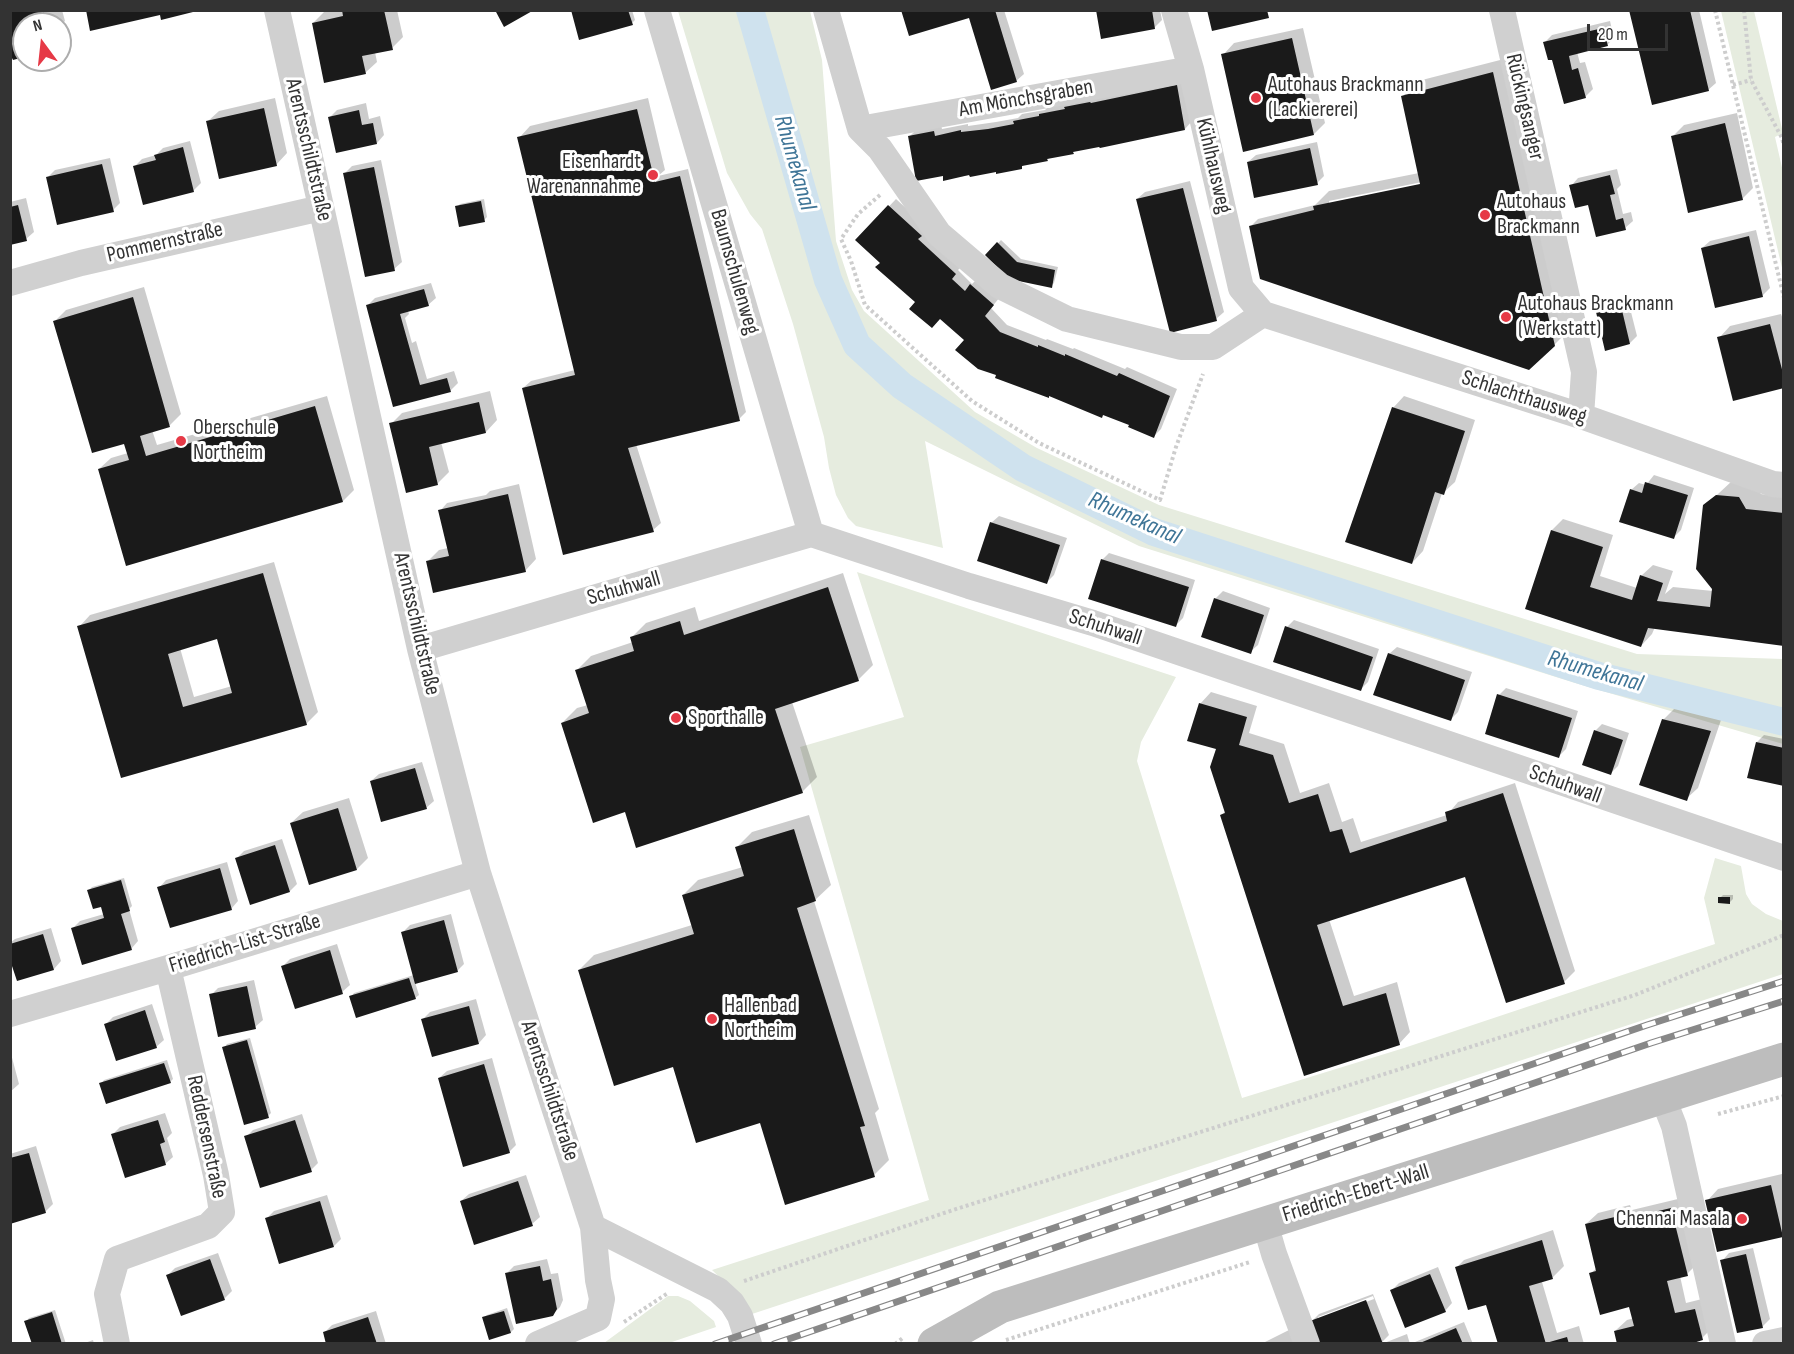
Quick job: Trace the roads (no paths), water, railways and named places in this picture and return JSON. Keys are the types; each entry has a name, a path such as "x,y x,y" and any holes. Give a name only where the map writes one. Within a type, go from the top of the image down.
{"main road":[{"name":"Friedrich-Ebert-Wall","path":"934,1344 1000,1307 1784,1059"}],"street":[{"name":"Arentsschildtstraße","path":"277,10 420,649 478,873 593,1227"},
{"name":"Baumschulenweg","path":"657,10 811,534"},
{"path":"826,10 861,129 880,149 939,234 1000,286 1067,319 1181,347 1213,347 1263,314"},
{"name":"Kühlhausweg","path":"1174,10 1191,69 1241,288 1263,314"},
{"name":"Rückingsanger","path":"1502,10 1584,372 1581,416"},
{"name":"Am Mönchsgraben","path":"861,129 1191,69"},
{"name":"Pommernstraße","path":"10,283 81,263 321,208"},
{"name":"Schlachthausweg","path":"1263,314 1581,416 1773,484 1784,485"},
{"name":"Schuhwall","path":"420,649 811,534 1116,631 1784,858"},
{"name":"Friedrich-List-Straße","path":"10,1014 478,873"},
{"name":"Reddersenstraße","path":"117,1344 107,1293 117,1259 208,1226 222,1212 216,1175 168,968"},
{"path":"1663,1098 1674,1126 1723,1344"},
{"path":"1264,1223 1307,1344"},
{"path":"593,1227 718,1290 732,1303 740,1316 749,1344"},
{"path":"538,1344 598,1318 602,1299 593,1227"},
{"path":"1765,1344 1784,1340"}],"waterway":[{"name":"Rhumekanal","path":"750,10 828,280 857,345 902,386 1023,468 1154,532 1599,676 1784,722"}],"railway":[{"path":"715,1344 1647,1025 1784,981"},
{"path":"774,1344 1651,1043 1784,1001"}],"place":[{"name":"Autohaus Brackmann (Lackiererei)","path":"1256,98"},
{"name":"Eisenhardt Warenannahme","path":"653,175"},
{"name":"Autohaus Brackmann","path":"1485,215"},
{"name":"Autohaus Brackmann (Werkstatt)","path":"1506,317"},
{"name":"Oberschule Northeim","path":"181,441"},
{"name":"Sporthalle","path":"676,718"},
{"name":"Hallenbad Northeim","path":"712,1019"},
{"name":"Chennai Masala","path":"1742,1219"}]}
